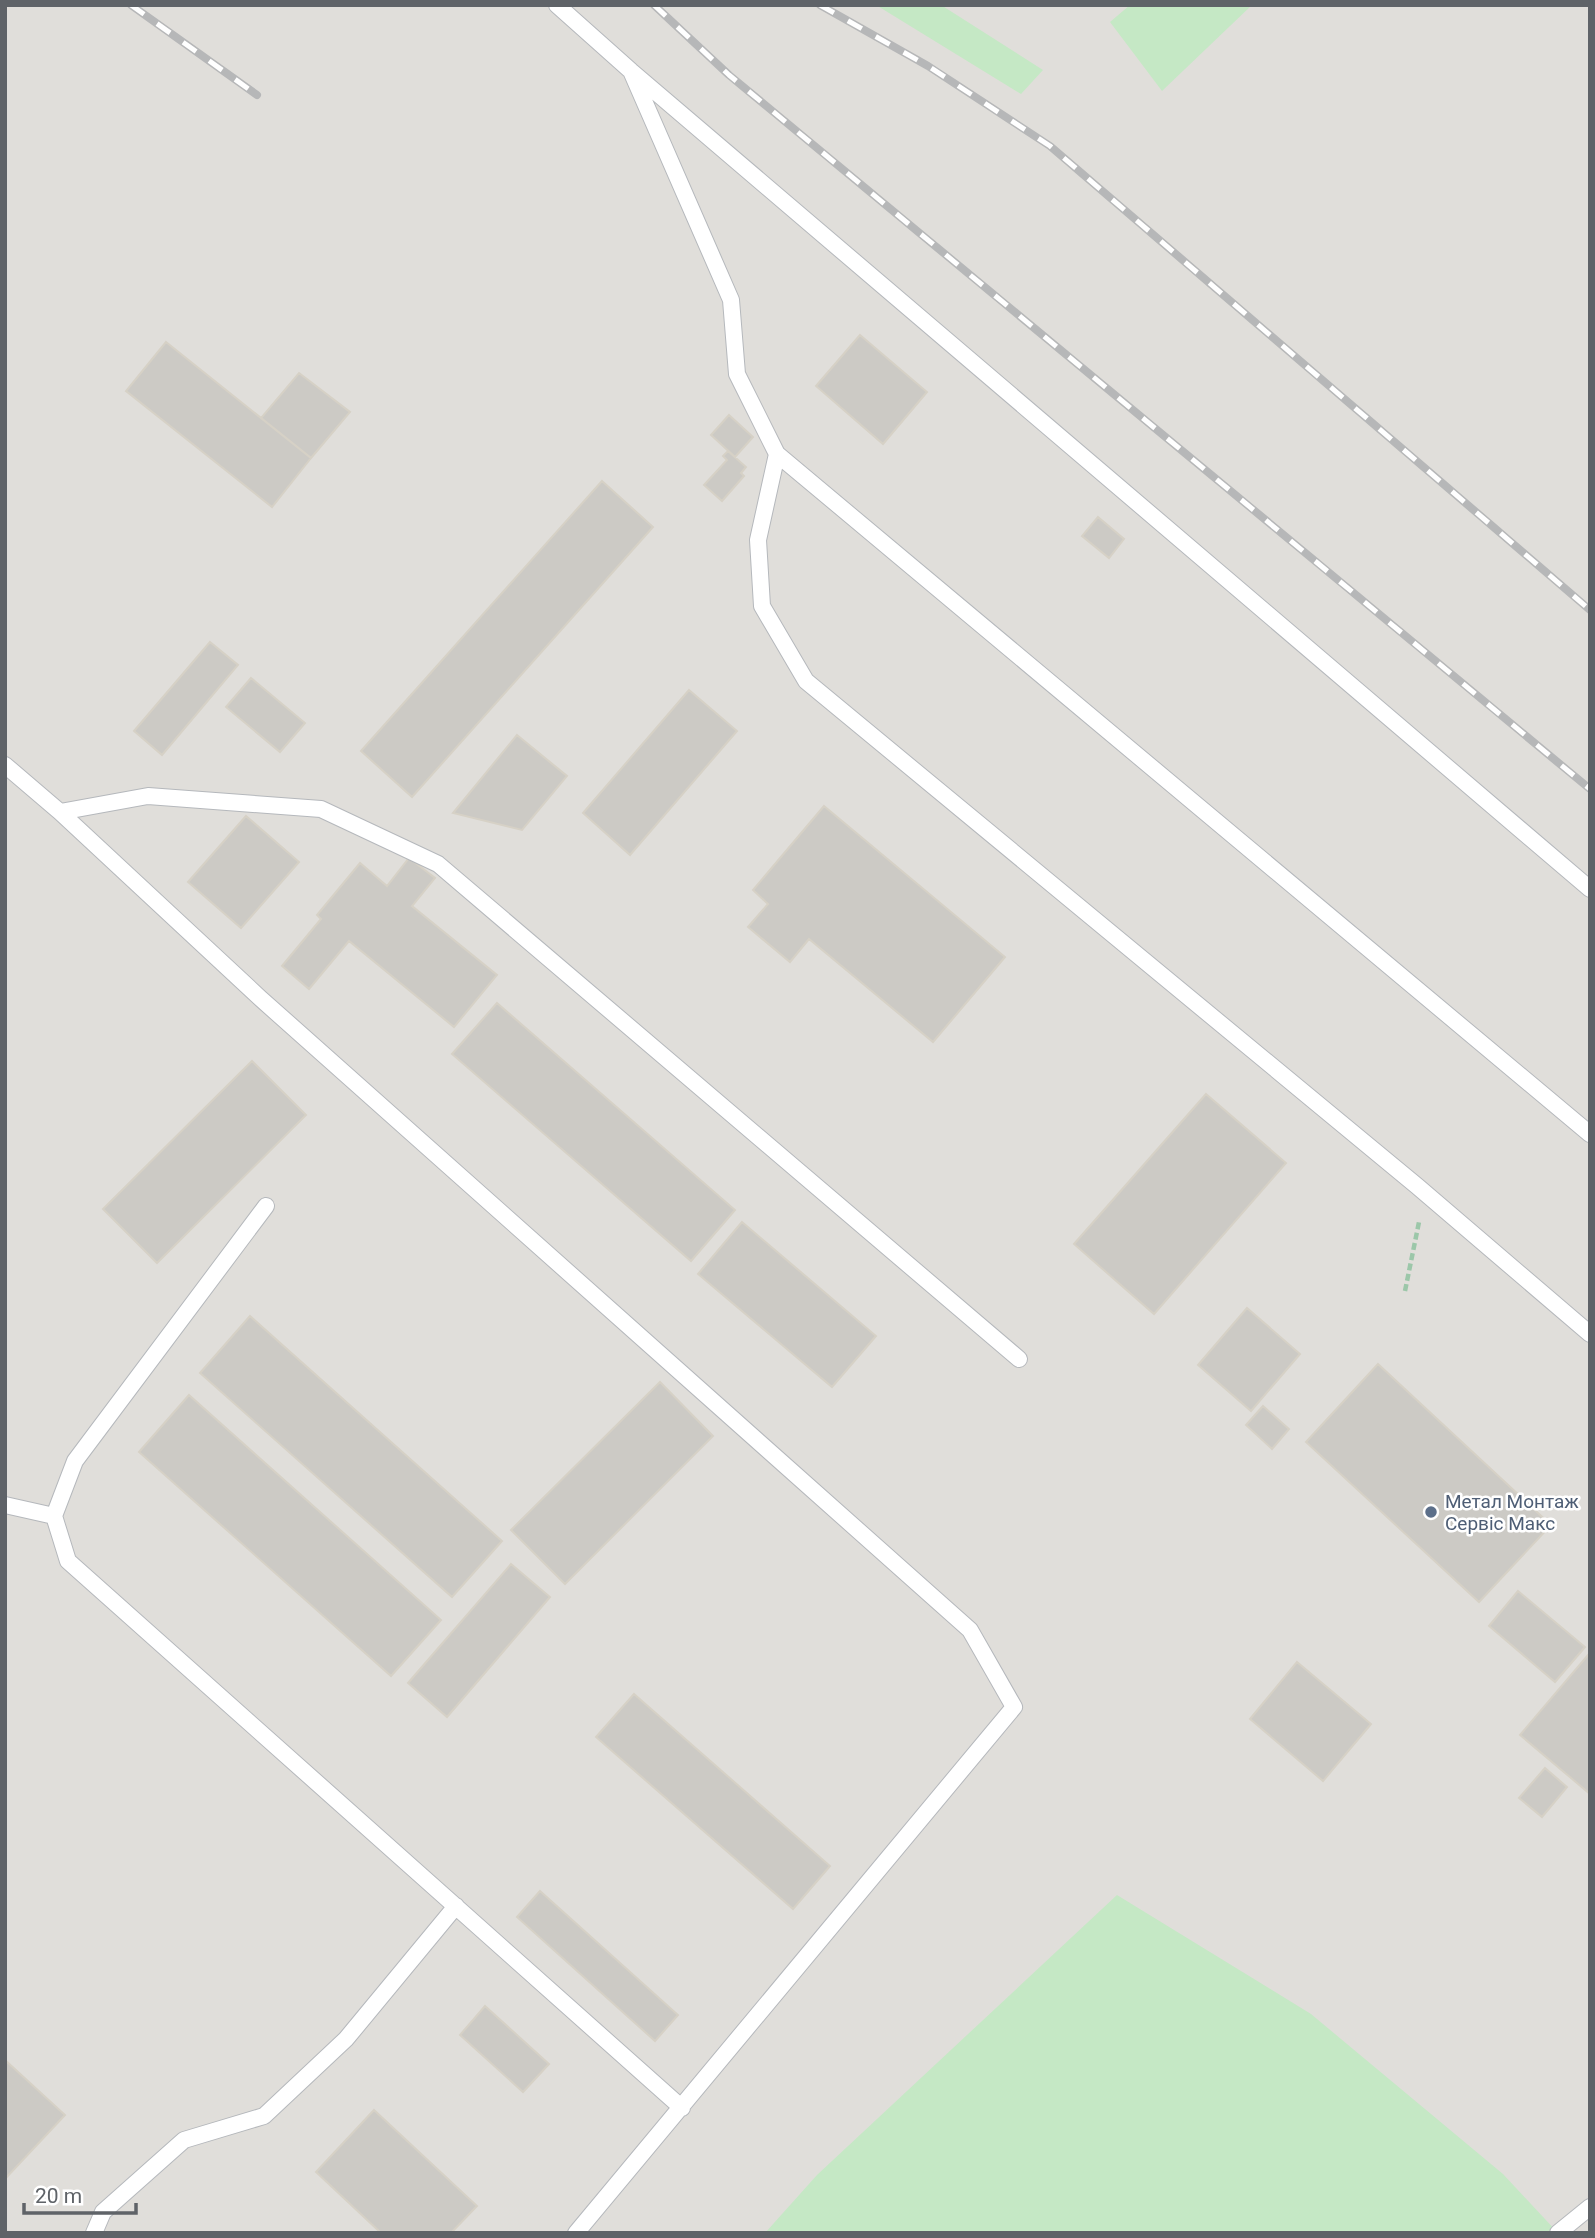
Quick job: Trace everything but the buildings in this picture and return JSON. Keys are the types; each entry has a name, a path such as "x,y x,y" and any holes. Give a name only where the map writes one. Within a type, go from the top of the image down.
{"lane":[{"path":"557,5 1590,889"},
{"path":"631,71 731,300 737,374 777,454 1590,1134"},
{"path":"777,454 758,540 762,606 806,681 1407,1177 1590,1334"},
{"path":"5,765 60,812 260,998 970,1630 1014,1707 576,2233"},
{"path":"60,812 148,796 321,809 438,864 1019,1359"},
{"path":"266,1206 75,1461 54,1516 68,1561 682,2108"},
{"path":"5,1505 54,1516"},
{"path":"94,2233 103,2212 184,2140 264,2116 346,2039 456,1906"},
{"path":"1558,2233 1590,2207"}],"path":[{"path":"1405,1291 1420,1214"}],"shaded area":[{"path":"5,5 1590,5 1590,2233 5,2233"}],"green space":[{"path":"876,5 941,5 1043,70 1021,94"},
{"path":"1130,5 1252,5 1162,91 1110,22"},
{"path":"1117,1895 1311,2014 1503,2174 1558,2233 765,2233 817,2175"}],"railway":[{"path":"131,5 257,95"},
{"path":"654,5 729,75 1590,789"},
{"path":"820,5 928,66 1050,146 1590,610"}],"place":[{"name":"Метал Монтаж Сервіс Макс","path":"1431,1512"}]}
